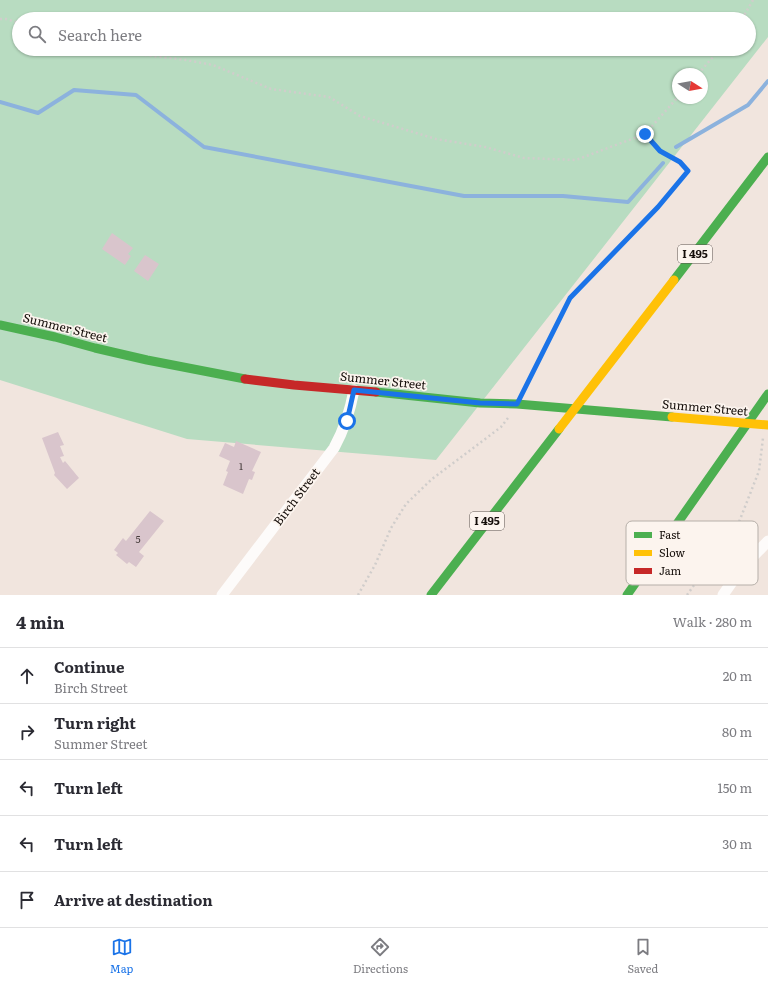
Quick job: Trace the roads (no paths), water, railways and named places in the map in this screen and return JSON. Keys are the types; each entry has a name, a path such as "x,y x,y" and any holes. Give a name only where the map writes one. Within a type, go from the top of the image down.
{"main road":[{"name":"I 495","path":"431,595 768,158"},
{"name":"Summer Street","path":"0,325 147,360 242,379 480,403 517,404 766,425"},
{"path":"679,521 768,394"},
{"path":"627,595 634,585"}],"street":[{"name":"Birch Street","path":"222,595 334,448 347,421 354,390"},
{"path":"758,551 768,541"},
{"path":"723,595 730,585"}],"waterway":[{"path":"676,147 748,105 768,81"},
{"path":"0,102 38,113 74,90 136,95 204,147 464,196 563,196 628,202 663,163"}]}
